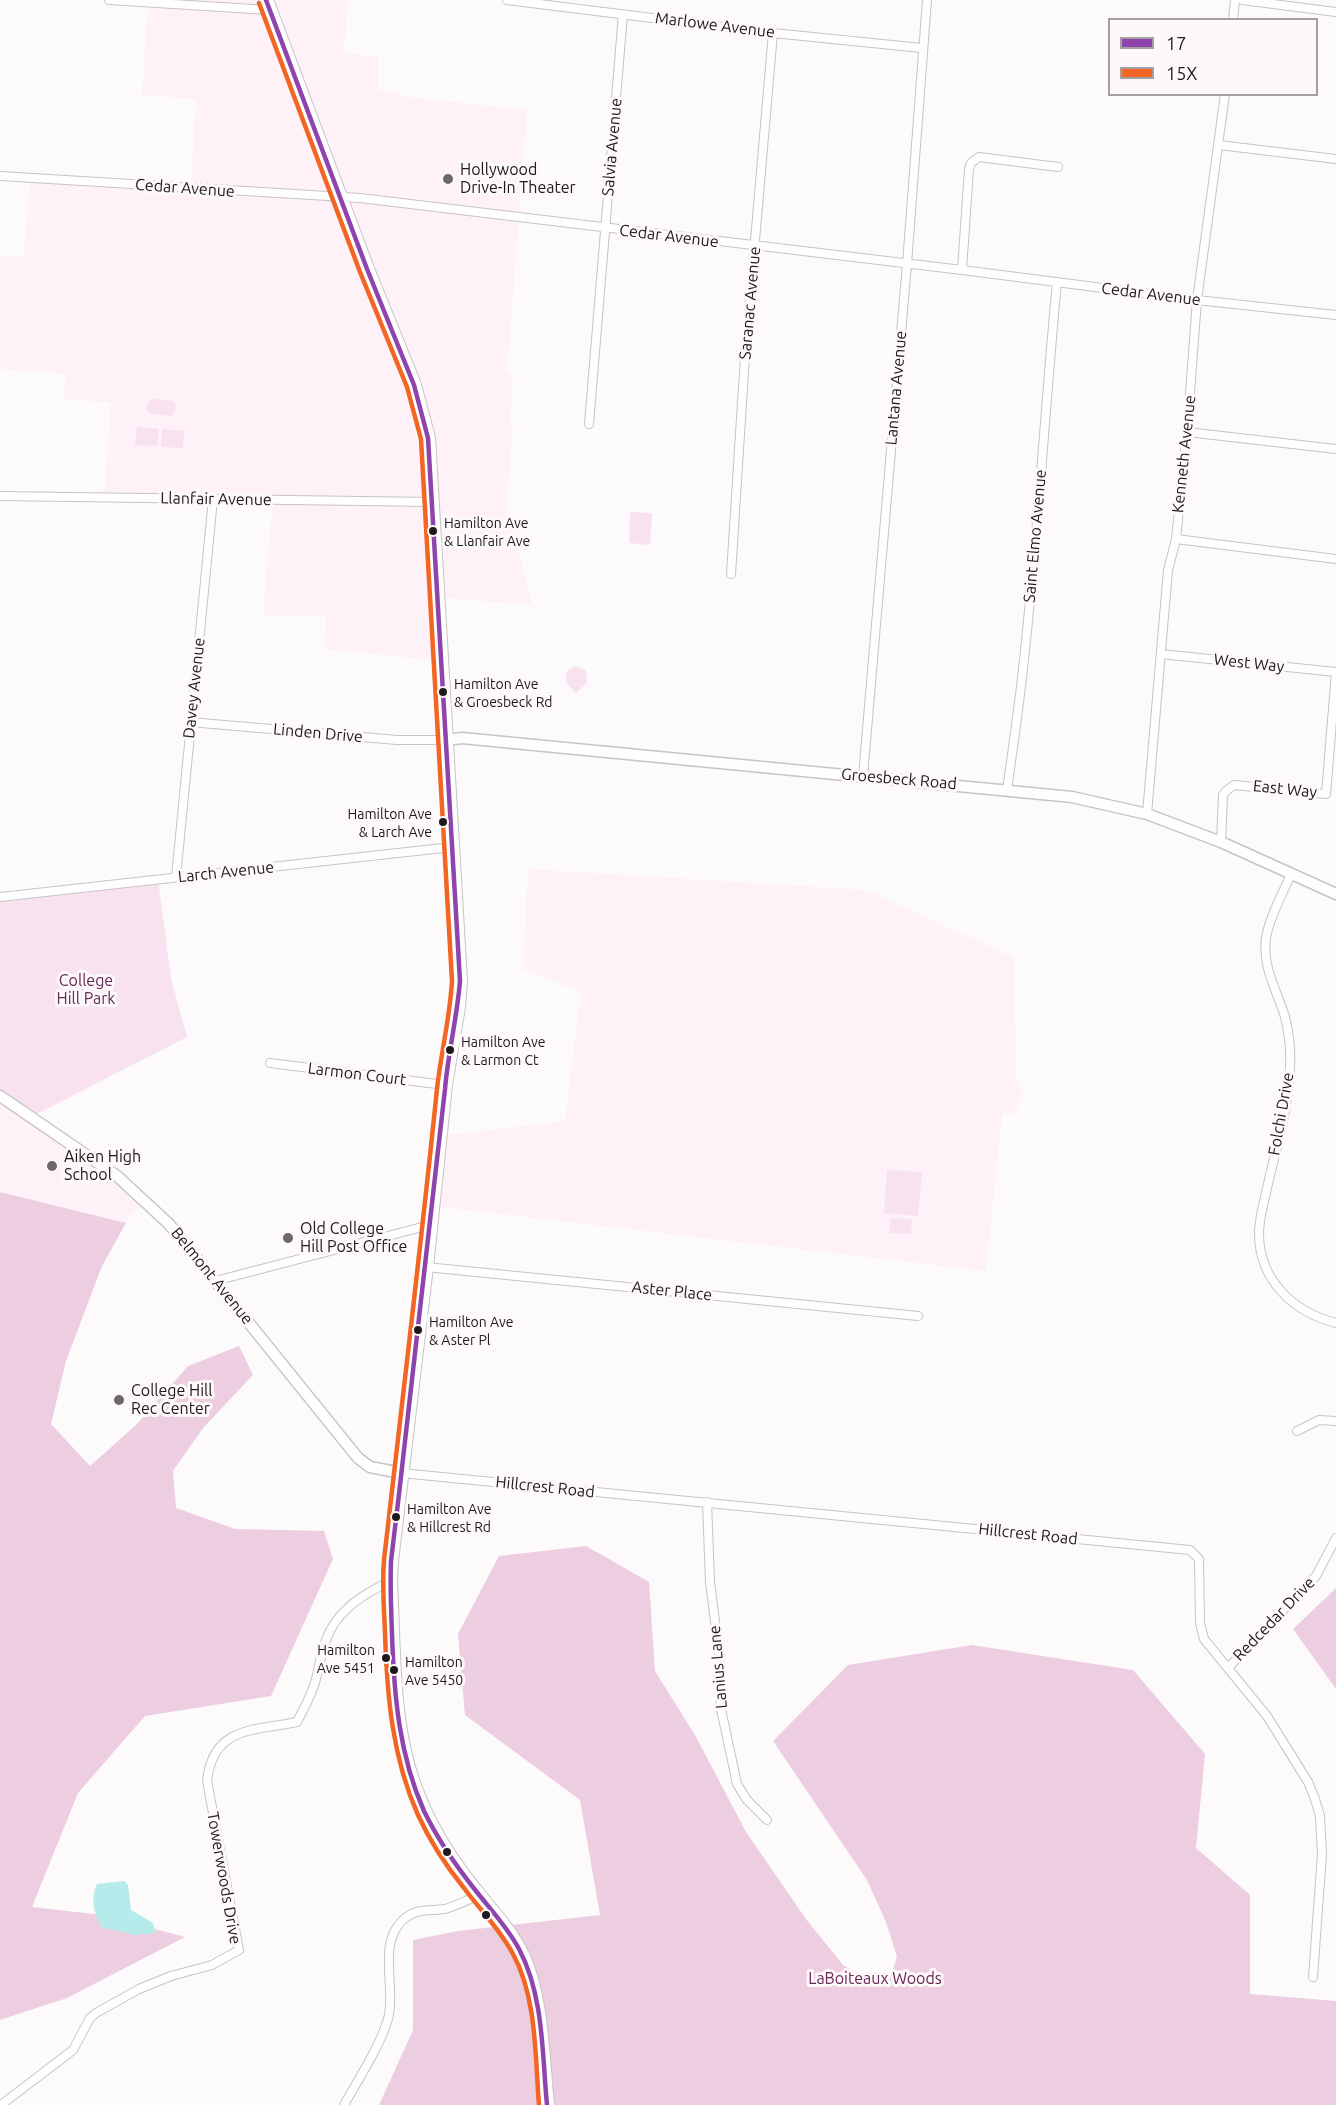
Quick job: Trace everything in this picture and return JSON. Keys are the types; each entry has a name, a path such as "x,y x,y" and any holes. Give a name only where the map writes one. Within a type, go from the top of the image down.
{"main road":[{"path":"268,5 419,400 428,438 460,981 445,1085 390,1581 396,1705 401,1741 419,1800 452,1859 512,1937 531,1978 536,1999 547,2105"}],"street":[{"path":"109,0 268,5"},
{"name":"Marlowe Avenue","path":"507,0 773,33 922,48"},
{"name":"Lantana Avenue","path":"863,776 927,0"},
{"path":"1233,18 1235,0"},
{"path":"1242,0 1336,12"},
{"name":"Salvia Avenue","path":"589,424 623,14"},
{"name":"Saranac Avenue","path":"731,574 754,246 773,33"},
{"name":"Kenneth Avenue","path":"1147,814 1168,570 1176,539 1187,432 1197,300 1225,96"},
{"path":"1219,145 1336,159"},
{"path":"962,270 971,163 979,157 1058,167"},
{"name":"Cedar Avenue","path":"0,176 360,198 1336,315"},
{"name":"Saint Elmo Avenue","path":"1007,790 1026,636 1057,282"},
{"path":"1187,432 1336,449"},
{"name":"Llanfair Avenue","path":"0,496 433,501"},
{"name":"Davey Avenue","path":"176,877 213,500"},
{"path":"1176,539 1336,559"},
{"name":"West Way","path":"1161,654 1336,672"},
{"name":"East Way","path":"1221,842 1223,795 1234,785 1326,794 1336,672"},
{"name":"Linden Drive","path":"190,722 397,740 446,740"},
{"name":"Groesbeck Road","path":"446,740 462,738 1072,796 1147,814 1221,842 1336,894"},
{"name":"Larch Avenue","path":"0,897 452,848"},
{"name":"Folchi Drive","path":"1291,874 1267,932 1266,943 1266,963 1287,1028 1290,1067 1288,1093 1260,1219 1260,1246 1268,1271 1288,1300 1311,1315 1336,1323"},
{"name":"Larmon Court","path":"270,1063 445,1085"},
{"name":"Belmont Avenue","path":"0,1096 92,1157 144,1199 169,1224 358,1458 380,1471 401,1473"},
{"path":"215,1281 430,1225"},
{"name":"Aster Place","path":"426,1267 918,1316"},
{"path":"1297,1431 1319,1420 1336,1421"},
{"name":"Hillcrest Road","path":"401,1473 1190,1550 1199,1558 1200,1623 1204,1639 1267,1716 1308,1782 1320,1816 1322,1884 1313,1977"},
{"name":"Lanius Lane","path":"707,1503 710,1582 718,1653 721,1710 737,1784 747,1800 767,1820"},
{"name":"Redcedar Drive","path":"1227,1668 1316,1576 1336,1539"},
{"name":"Towerwoods Drive","path":"2,2105 73,2050 90,2018 96,2013 138,1989 212,1965 239,1950 207,1781 209,1763 225,1741 235,1734 297,1722 311,1694 324,1641 333,1624 346,1609 390,1581"},
{"path":"344,2105 386,2027 390,2002 389,1958 393,1933 403,1920 415,1911 446,1908 479,1895"}],"shaded area":[{"path":"133,0 349,0 343,53 379,57 378,90 400,92 400,96 527,110 507,373 513,374 510,423 513,424 507,504 532,605 437,597 441,661 324,649 326,615 263,615 273,500 104,498 111,402 63,400 66,374 0,369 0,256 24,257 30,178 191,188 196,99 142,95 148,3"},
{"path":"528,869 866,890 1014,958 1016,1081 1023,1095 1015,1113 1002,1114 986,1271 432,1206 440,1136 565,1121 581,992 523,969"},
{"name":"Aiken High School","path":"0,1096 144,1199 126,1223 0,1192"}],"green space":[{"path":"152,399 173,401 176,406 174,413 170,416 150,414 147,404"},
{"path":"137,427 159,429 158,446 135,445"},
{"path":"162,429 184,431 183,448 161,447"},
{"path":"630,512 652,513 650,545 629,543"},
{"path":"576,666 586,671 587,683 576,693 569,686 566,678 567,671"},
{"name":"College Hill Park","path":"158,879 171,978 187,1037 31,1117 0,1096 0,897"},
{"path":"887,1170 922,1172 918,1216 884,1213"},
{"path":"0,1192 126,1223 102,1266 66,1361 51,1424 90,1466 137,1424 188,1366 239,1346 253,1375 203,1428 173,1471 176,1508 235,1529 324,1531 333,1559 271,1696 145,1716 78,1793 32,1907 102,1915 185,1937 67,1998 0,2020"},
{"path":"890,1218 912,1219 911,1234 889,1233"},
{"name":"LaBoiteaux Woods","path":"586,1546 649,1582 655,1671 695,1735 746,1832 806,1919 843,1965 869,1980 892,1972 897,1957 886,1922 867,1880 773,1741 848,1665 972,1645 1133,1670 1205,1754 1196,1848 1250,1895 1250,1994 1336,2001 1336,2105 379,2105 413,2030 413,1940 458,1931 600,1915 580,1800 465,1715 458,1634 499,1556"},
{"path":"1336,1588 1336,1689 1293,1629"}],"water":[{"path":"124,1881 128,1885 131,1910 153,1923 155,1933 135,1935 101,1927 94,1906 97,1884"}],"transit line":[{"name":"17","path":"266,0 367,269 414,385 428,438 460,981 446,1076 391,1561 394,1680 403,1746 424,1811 454,1862 510,1934 527,1967 538,2006 547,2105"},
{"name":"15X","path":"259,3 360,272 407,387 421,439 452,981 437,1089 384,1560 383,1596 387,1679 392,1726 402,1771 418,1815 457,1880 502,1936 521,1971 527,1989 534,2028 539,2105"}],"place":[{"name":"Hollywood Drive-In Theater","path":"448,179"},
{"name":"Hamilton Ave & Llanfair Ave","path":"433,531"},
{"name":"Hamilton Ave & Groesbeck Rd","path":"443,692"},
{"name":"Hamilton Ave & Larch Ave","path":"443,822"},
{"name":"Hamilton Ave & Larmon Ct","path":"450,1050"},
{"name":"Aiken High School","path":"52,1166"},
{"name":"Old College Hill Post Office","path":"288,1238"},
{"name":"Hamilton Ave & Aster Pl","path":"418,1330"},
{"name":"College Hill Rec Center","path":"119,1400"},
{"name":"Hamilton Ave & Hillcrest Rd","path":"396,1517"},
{"name":"Hamilton Ave 5451","path":"386,1658"},
{"name":"Hamilton Ave 5450","path":"394,1670"}]}
